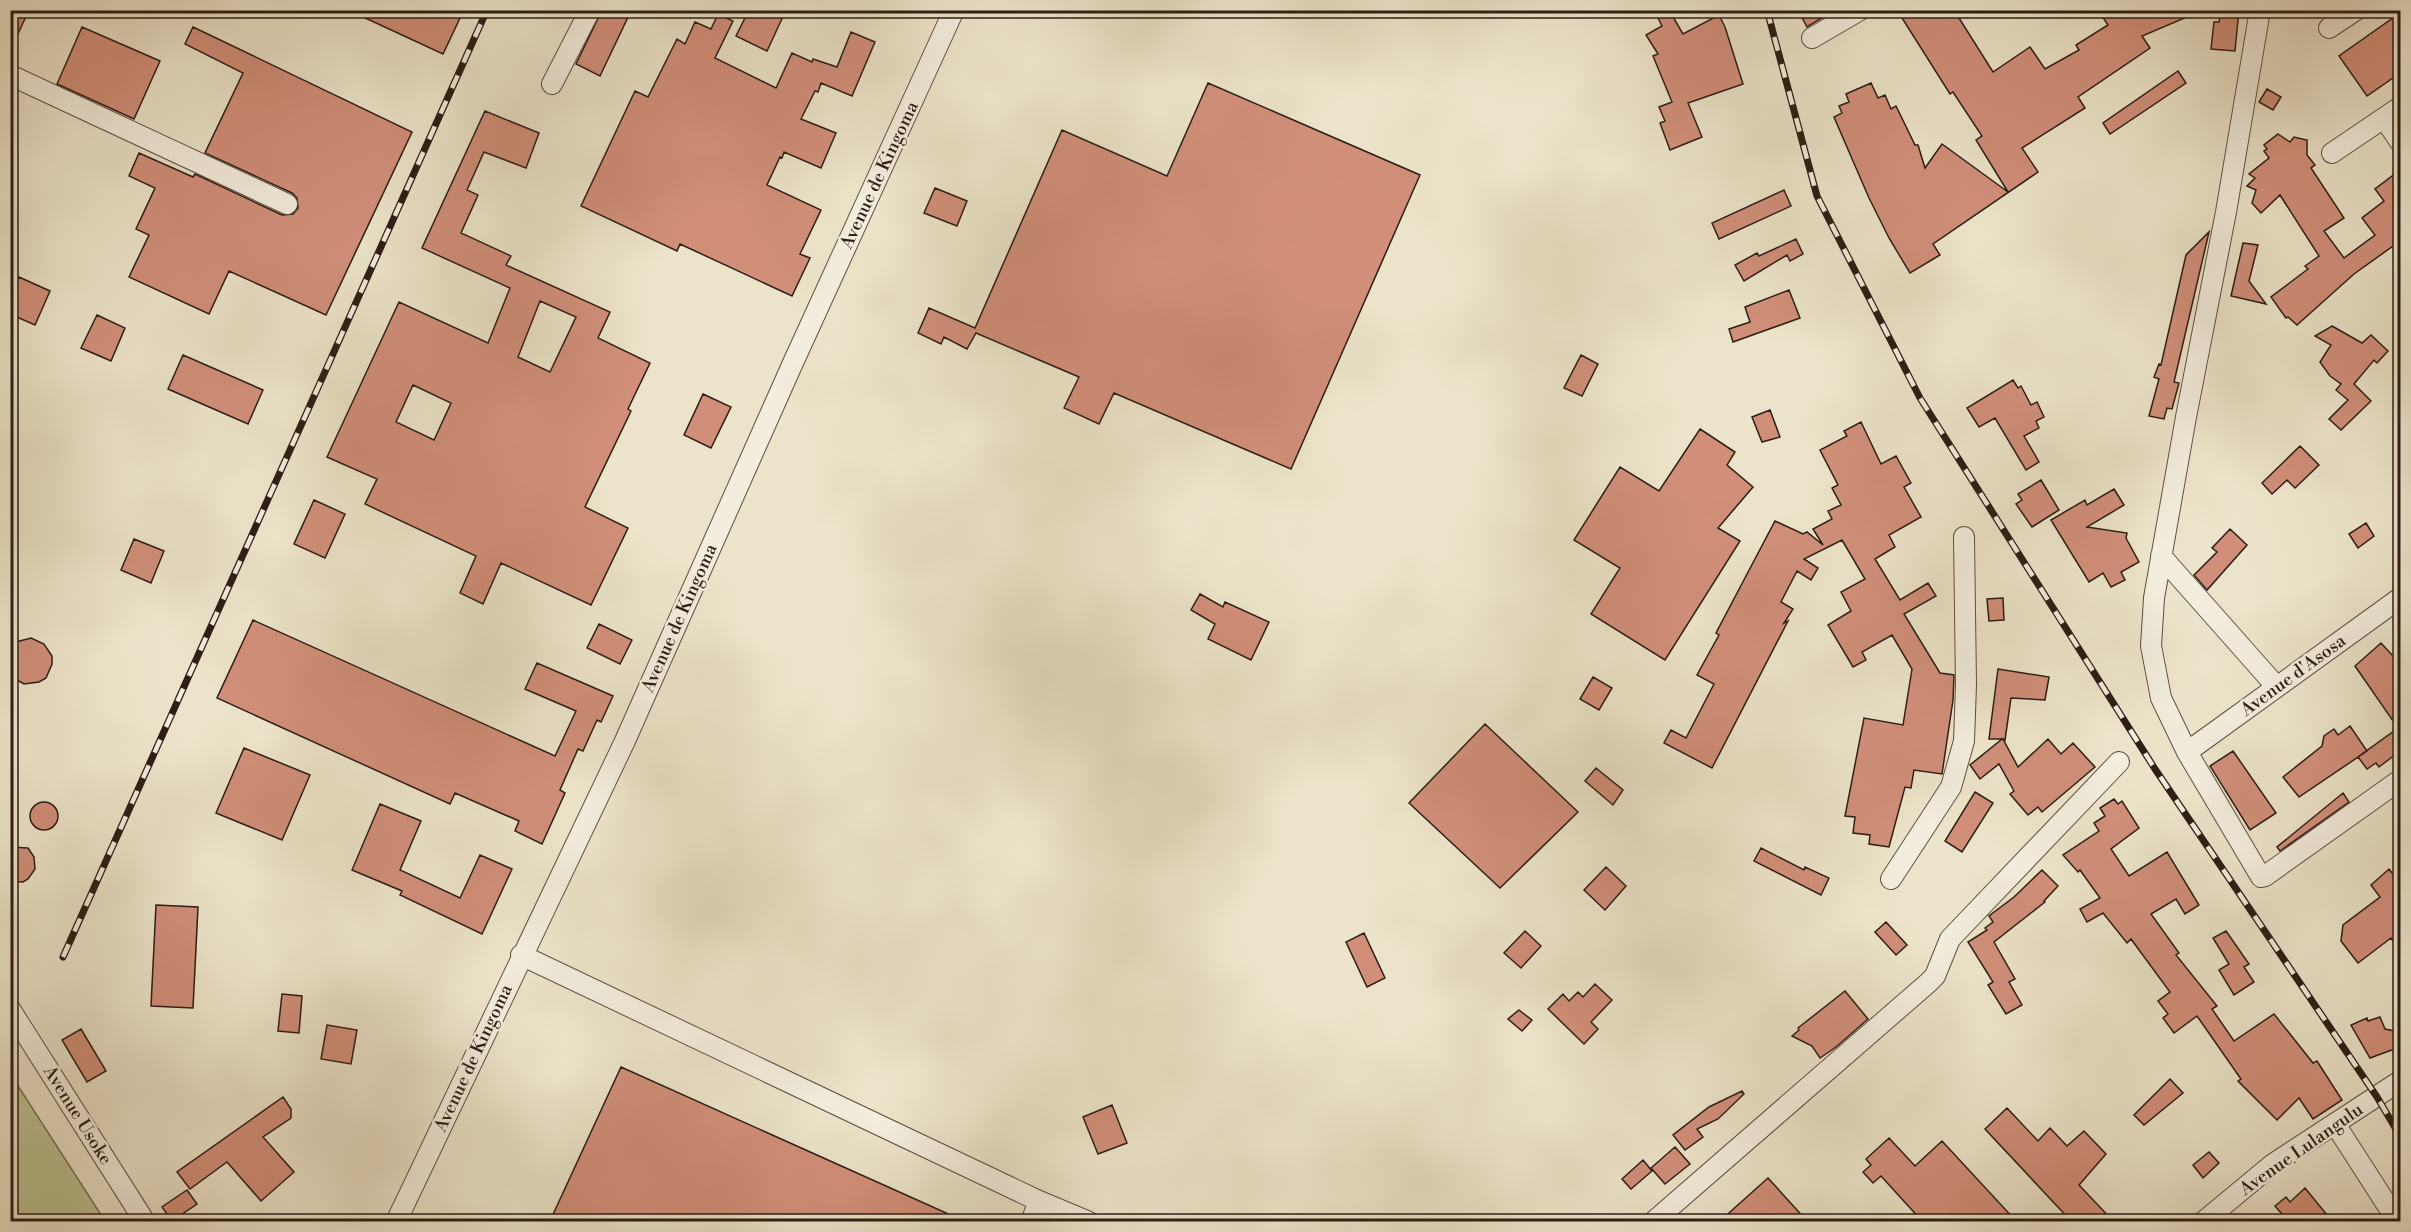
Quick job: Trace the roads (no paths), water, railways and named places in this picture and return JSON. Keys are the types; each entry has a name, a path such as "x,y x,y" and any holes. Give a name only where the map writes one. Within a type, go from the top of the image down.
{"street":[{"path":"552,84 590,10"},
{"name":"Avenue de Kingoma","path":"396,1221 624,743 797,354 954,10"},
{"path":"1812,38 1860,10"},
{"path":"2260,10 2228,201 2161,556 2154,598 2151,646 2161,698 2187,752 2261,877 2400,780"},
{"path":"2329,28 2355,10"},
{"path":"10,75 287,204"},
{"path":"2332,153 2400,106"},
{"path":"2384,118 2400,142"},
{"path":"1891,879 1951,787 1965,741 1964,537"},
{"path":"2161,556 2276,686"},
{"name":"Avenue d'Asosa","path":"2187,752 2400,598"},
{"path":"1653,1221 1928,983 1935,976 1950,939 2119,762"},
{"path":"521,956 1040,1201 1089,1221"},
{"name":"Avenue Usoke","path":"10,1009 145,1221"},
{"name":"Avenue Lulangulu","path":"2203,1221 2273,1164 2400,1081"},
{"path":"2335,1124 2398,1221"},
{"path":"1031,1221 1040,1201"}],"railway":[{"path":"63,957 487,10"},
{"path":"1767,10 1817,196 1920,398 2155,769 2377,1097 2400,1136"}]}
